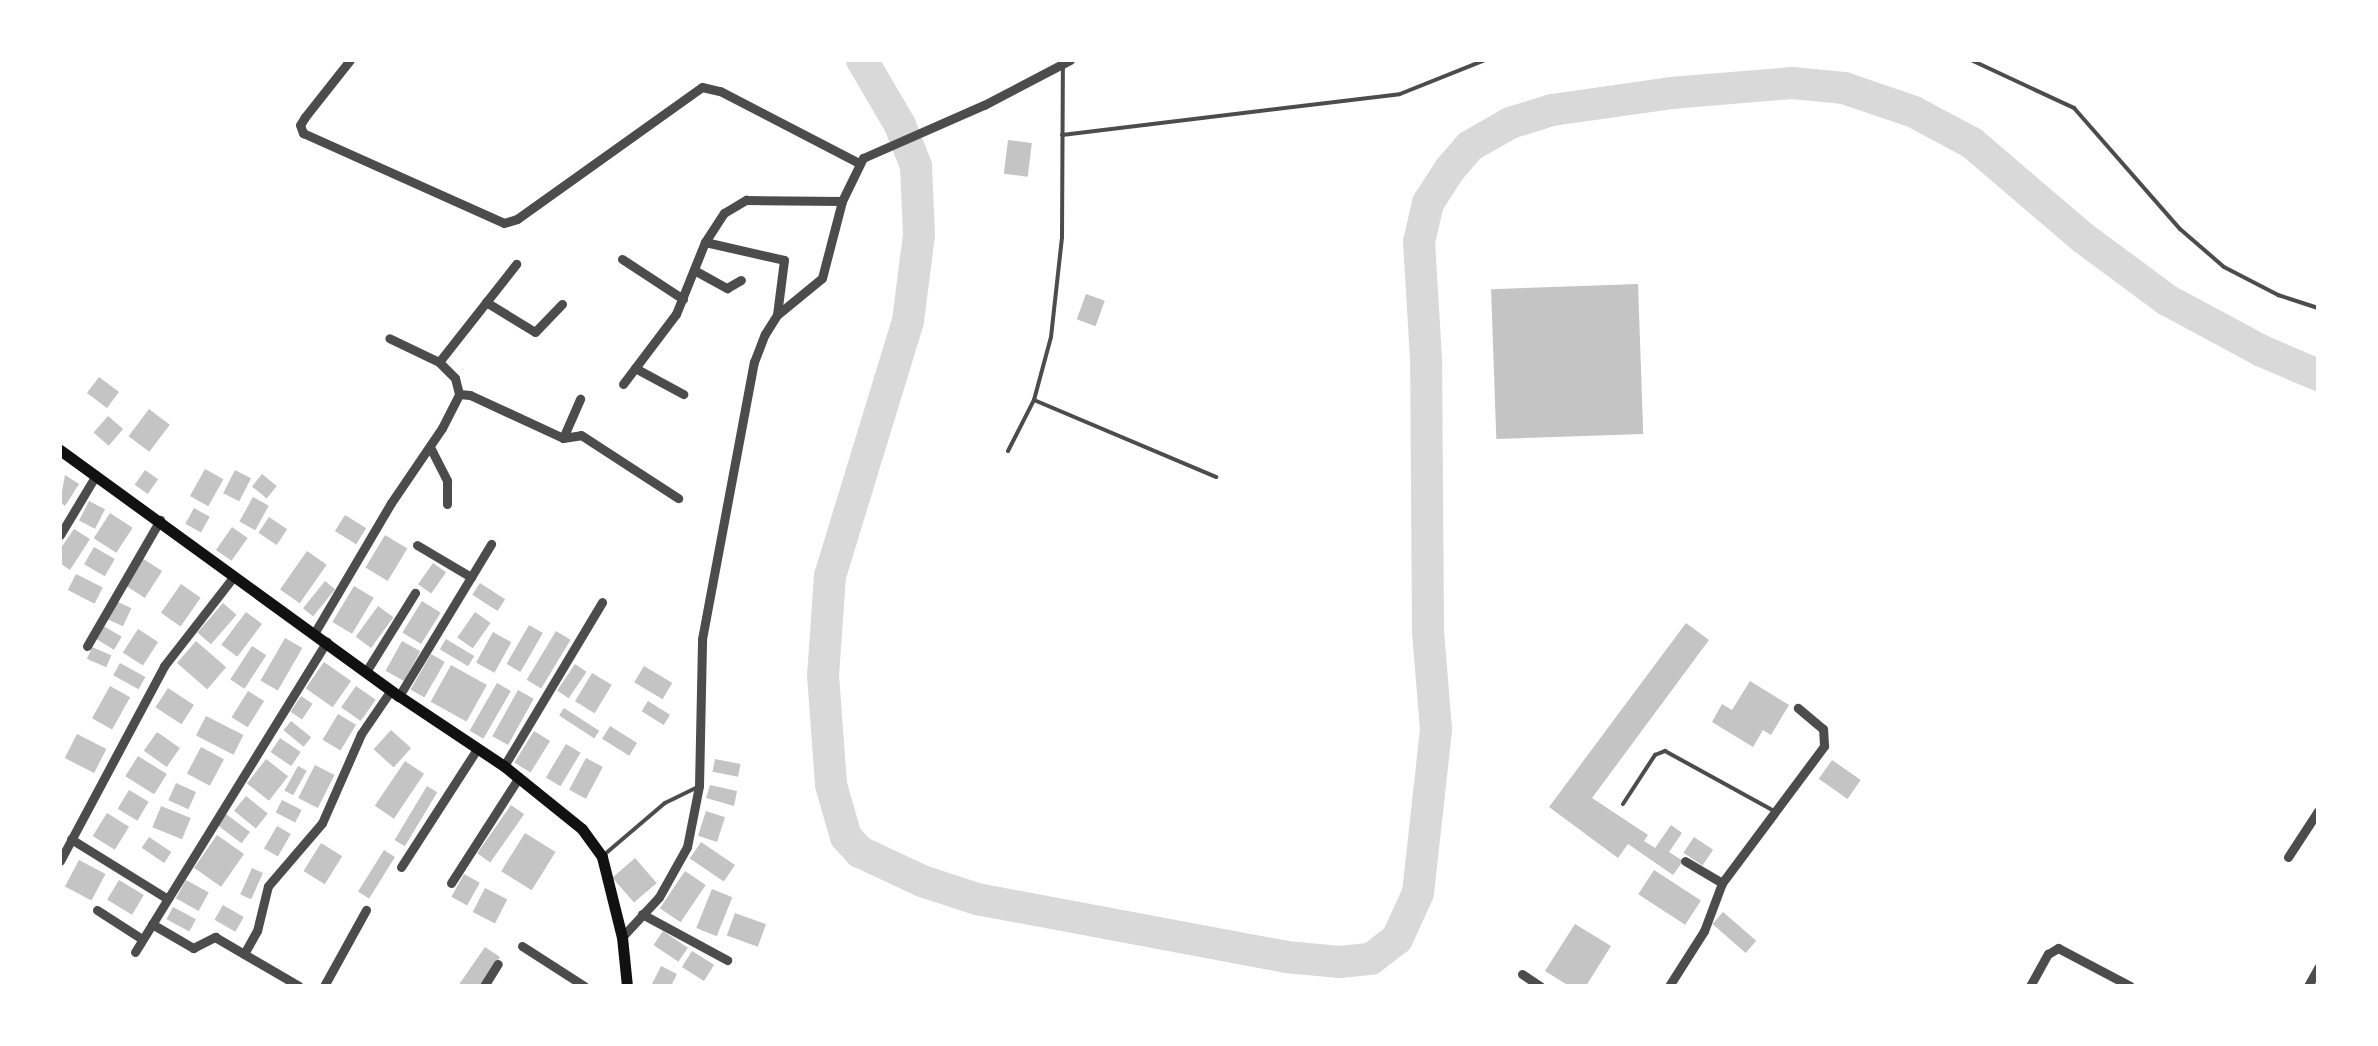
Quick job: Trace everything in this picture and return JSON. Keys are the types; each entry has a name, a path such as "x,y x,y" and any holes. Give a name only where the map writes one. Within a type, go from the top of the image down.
{"main road":[{"path":"60,450 395,693 504,766 582,828 602,857 622,936 627,986"}],"street":[{"path":"350,60 305,116 300,126 304,134 504,223 517,220 702,87 720,90 859,163"},
{"path":"777,315 822,278 842,201 859,163 874,152 972,110 1066,62"},
{"path":"623,384 661,339 705,242 724,213 746,200 842,201"},
{"path":"622,936 659,896 687,847 699,786 702,640 711,586 754,362 777,315 786,267 784,260 705,242"},
{"path":"622,259 682,299"},
{"path":"439,362 516,264"},
{"path":"694,270 727,288 741,280"},
{"path":"486,302 535,332 562,304"},
{"path":"315,632 430,447 458,394 455,378 439,362 388,338"},
{"path":"636,368 683,394"},
{"path":"458,394 470,395 562,438 580,435 678,498"},
{"path":"562,438 580,400"},
{"path":"430,447 447,481 447,504"},
{"path":"60,535 96,475"},
{"path":"86,646 160,520"},
{"path":"244,954 257,932 268,886 322,823 354,760 361,734 395,693 491,544"},
{"path":"417,545 471,576"},
{"path":"60,860 164,666 234,576"},
{"path":"367,670 415,593"},
{"path":"504,766 602,602"},
{"path":"135,952 327,642"},
{"path":"1669,986 1704,931 1722,882 1776,812 1826,737 1823,728 1798,708"},
{"path":"401,867 477,749"},
{"path":"452,882 519,777"},
{"path":"2288,857 2318,811"},
{"path":"71,839 166,898"},
{"path":"1684,861 1722,882"},
{"path":"97,910 142,939"},
{"path":"324,986 366,910"},
{"path":"642,914 727,960"},
{"path":"152,924 194,948 215,936 299,986"},
{"path":"522,946 584,986"},
{"path":"2030,986 2048,954 2058,948 2130,986"},
{"path":"484,986 498,964"},
{"path":"2308,986 2318,968"},
{"path":"1522,974 1540,986"}],"lane":[{"path":"1062,136 1400,94 1485,60"},
{"path":"1970,60 2074,108 2180,229 2224,268 2278,295 2318,308"},
{"path":"1008,451 1034,400 1052,338 1062,237 1066,62"},
{"path":"1034,400 1216,477"},
{"path":"1623,804 1654,755 1665,750 1776,812"},
{"path":"602,857 654,811 699,786"}],"building":[{"path":"1008,140 1032,143 1028,177 1004,174"},
{"path":"1638,284 1643,434 1496,439 1491,289"},
{"path":"1086,294 1105,301 1096,326 1077,319"},
{"path":"99,377 119,392 107,408 87,393"},
{"path":"149,409 170,425 149,452 129,436"},
{"path":"108,416 123,429 109,446 94,433"},
{"path":"205,469 223,479 208,506 190,496"},
{"path":"145,470 158,479 148,494 135,485"},
{"path":"235,470 251,478 239,501 223,493"},
{"path":"262,474 277,486 267,498 252,486"},
{"path":"65,475 79,484 65,506 60,502"},
{"path":"253,497 269,506 255,530 239,521"},
{"path":"89,501 105,509 95,529 79,521"},
{"path":"194,508 210,517 201,532 185,524"},
{"path":"110,513 133,528 116,553 94,538"},
{"path":"345,515 366,528 356,544 335,531"},
{"path":"269,517 287,529 277,545 258,533"},
{"path":"232,527 248,538 232,561 216,550"},
{"path":"74,529 90,539 70,570 60,563 60,549"},
{"path":"385,535 407,548 388,581 365,568"},
{"path":"94,547 115,559 105,576 84,564"},
{"path":"307,551 327,565 300,603 280,590"},
{"path":"142,558 162,571 145,598 125,585"},
{"path":"433,563 446,572 431,593 418,584"},
{"path":"76,574 103,588 95,604 68,590"},
{"path":"325,581 335,589 313,616 303,608"},
{"path":"480,583 505,599 498,611 472,595"},
{"path":"181,584 201,598 181,626 161,613"},
{"path":"354,586 374,598 352,634 332,622"},
{"path":"116,601 131,608 123,626 108,619"},
{"path":"422,601 441,613 421,644 402,632"},
{"path":"223,603 237,615 211,644 197,632"},
{"path":"378,606 393,617 371,648 356,637"},
{"path":"246,612 262,624 237,657 221,645"},
{"path":"475,612 491,623 473,648 457,637"},
{"path":"1686,623 1709,640 1592,798 1648,835 1644,841 1655,848 1671,825 1682,833 1669,852 1683,861 1673,875 1628,844 1618,858 1549,807"},
{"path":"102,625 122,637 114,650 94,638"},
{"path":"529,625 543,633 520,672 506,664"},
{"path":"138,629 158,642 143,666 123,652"},
{"path":"556,631 571,640 541,689 527,680"},
{"path":"493,632 511,642 494,673 476,663"},
{"path":"285,638 302,648 278,690 260,680"},
{"path":"446,639 474,656 468,666 440,649"},
{"path":"196,641 226,667 207,689 177,663"},
{"path":"402,641 420,651 404,681 386,671"},
{"path":"252,646 266,655 244,689 230,680"},
{"path":"92,647 111,655 106,667 87,659"},
{"path":"431,654 445,662 424,698 410,690"},
{"path":"324,662 351,681 333,707 306,688"},
{"path":"120,663 145,677 139,689 113,675"},
{"path":"575,664 587,672 569,698 557,691"},
{"path":"451,665 487,685 466,722 431,702"},
{"path":"644,666 672,683 663,699 634,682"},
{"path":"592,673 612,685 595,713 575,701"},
{"path":"1750,681 1789,705 1771,735 1763,730 1753,747 1712,722 1722,704 1732,710"},
{"path":"497,683 511,691 483,739 470,731"},
{"path":"110,686 130,697 112,730 92,718"},
{"path":"356,686 376,700 361,721 341,707"},
{"path":"168,688 194,705 181,724 155,707"},
{"path":"518,690 534,699 508,745 492,736"},
{"path":"248,691 264,701 248,727 232,717"},
{"path":"301,696 313,704 302,720 290,712"},
{"path":"648,701 670,715 664,725 642,711"},
{"path":"564,708 599,731 594,738 559,716"},
{"path":"338,714 356,725 341,751 323,740"},
{"path":"206,716 243,735 233,755 196,736"},
{"path":"291,721 311,737 304,747 283,730"},
{"path":"610,726 637,743 629,756 602,739"},
{"path":"391,730 411,748 394,767 374,749"},
{"path":"534,731 550,741 531,772 514,762"},
{"path":"157,732 180,748 167,767 144,751"},
{"path":"77,734 106,749 94,773 65,758"},
{"path":"280,738 301,752 291,766 270,752"},
{"path":"566,744 581,753 560,786 546,777"},
{"path":"201,747 224,759 210,786 187,773"},
{"path":"138,756 167,774 154,794 125,776"},
{"path":"586,758 603,767 586,799 569,790"},
{"path":"266,759 288,776 269,801 247,783"},
{"path":"715,759 741,764 738,777 713,772"},
{"path":"1832,760 1861,780 1847,799 1819,779"},
{"path":"405,761 424,774 394,819 375,806"},
{"path":"315,765 335,775 318,808 298,798"},
{"path":"298,766 307,771 293,795 284,790"},
{"path":"176,783 196,792 188,809 168,800"},
{"path":"710,785 737,791 734,806 706,798"},
{"path":"427,786 437,792 405,846 395,840"},
{"path":"129,790 149,802 137,821 118,809"},
{"path":"246,796 268,814 256,828 234,811"},
{"path":"282,800 302,810 295,822 276,812"},
{"path":"511,805 524,814 490,863 477,853"},
{"path":"161,806 191,818 182,839 152,827"},
{"path":"706,811 725,817 717,842 698,836"},
{"path":"107,813 129,827 115,850 93,836"},
{"path":"226,814 250,832 242,843 218,825"},
{"path":"277,826 291,834 278,857 264,849"},
{"path":"525,833 556,852 532,890 501,871"},
{"path":"217,835 244,854 221,887 194,868"},
{"path":"149,837 171,852 164,863 142,848"},
{"path":"1694,837 1713,850 1702,866 1683,853"},
{"path":"701,842 735,865 724,882 690,859"},
{"path":"321,843 342,856 325,884 304,871"},
{"path":"384,850 395,857 369,898 358,892"},
{"path":"635,858 657,883 634,903 612,878"},
{"path":"79,860 105,874 91,901 65,886"},
{"path":"252,868 263,873 251,899 240,894"},
{"path":"1654,870 1701,900 1685,925 1638,894"},
{"path":"685,871 706,885 681,922 660,908"},
{"path":"464,874 480,883 467,905 451,897"},
{"path":"119,880 144,895 132,915 107,900"},
{"path":"186,880 209,893 199,911 176,898"},
{"path":"485,888 507,899 495,923 473,912"},
{"path":"712,889 732,897 717,936 696,928"},
{"path":"223,905 244,917 235,932 214,920"},
{"path":"173,907 196,919 189,932 166,919"},
{"path":"1723,912 1756,941 1746,953 1713,924"},
{"path":"735,913 766,924 758,947 727,936"},
{"path":"1575,924 1611,946 1586,986 1569,986 1545,971"},
{"path":"663,931 688,948 678,962 653,945"},
{"path":"485,947 500,957 480,986 458,986"},
{"path":"692,951 714,965 704,981 682,967"},
{"path":"661,966 677,974 671,986 651,986"}],"waterway":[{"path":"862,60 900,125 916,166 919,235 908,321 830,576 823,675 831,785 846,837 860,852 922,881 977,899 1286,957 1340,962 1371,959 1397,939 1418,893 1436,729 1428,631 1426,359 1419,242 1428,203 1450,169 1470,146 1510,123 1552,110 1671,93 1793,83 1844,88 1914,112 1972,143 2082,237 2167,300 2262,351 2318,375"}]}
